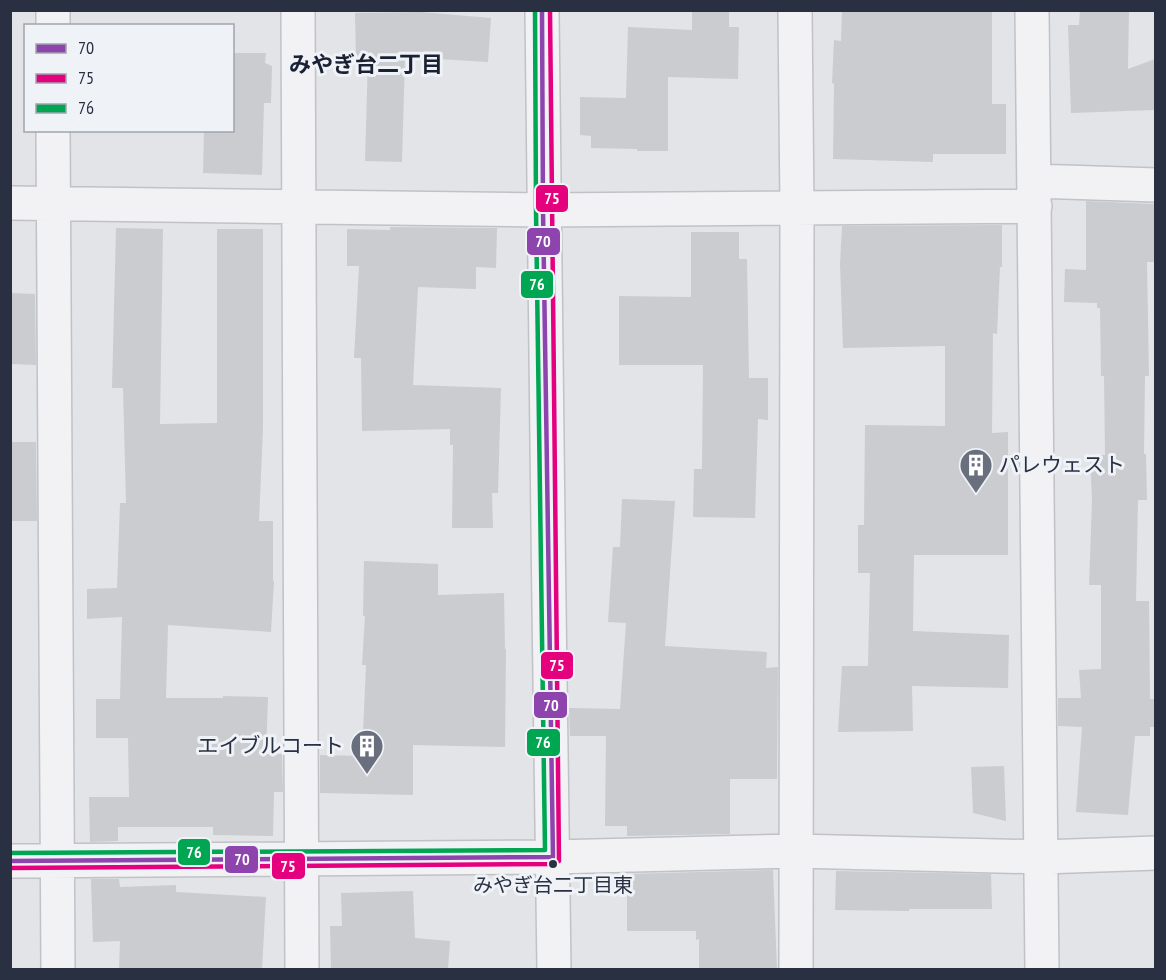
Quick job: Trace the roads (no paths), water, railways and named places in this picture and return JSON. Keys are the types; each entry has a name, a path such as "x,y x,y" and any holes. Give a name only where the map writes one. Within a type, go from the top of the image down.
{"street":[{"path":"298,10 302,969"},
{"path":"542,10 554,969"},
{"path":"795,10 796,969"},
{"path":"1032,10 1043,857 1042,969"},
{"path":"53,132 58,969"},
{"path":"10,203 543,210 796,210 1155,185"},
{"path":"10,861 553,857 795,851 1043,857 1155,853"}],"place":[{"name":"パレウェスト","path":"976,494"},
{"name":"エイブルコート","path":"367,775"},
{"name":"みやぎ台二丁目東","path":"553,864"}],"district":[{"name":"みやぎ台二丁目","path":"366,64"}]}
